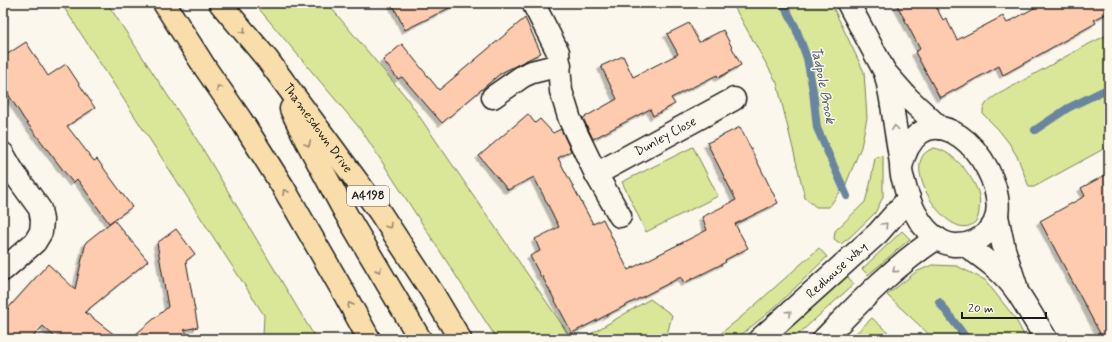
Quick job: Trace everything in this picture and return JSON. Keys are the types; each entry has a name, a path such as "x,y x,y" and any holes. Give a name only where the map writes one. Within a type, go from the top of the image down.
{"main road":[{"path":"164,3 206,69 250,133 306,227 369,339"},
{"name":"Thamesdown Drive","path":"220,3 266,59 379,211 432,292 460,339"},
{"path":"266,59 306,140 346,214 420,339"}],"street":[{"path":"533,3 558,52 561,91 570,120 596,174 620,216"},
{"path":"848,3 885,72 908,98 940,128 958,135 965,140 986,166 997,196 997,216 1004,249 1018,293"},
{"path":"492,97 523,76 532,72 560,65"},
{"path":"885,72 902,179 919,219 928,231 937,238 951,244 965,245 973,242 987,232 997,216"},
{"name":"Dunley Close","path":"596,174 734,99"},
{"path":"901,167 906,151 918,134 928,129 940,128"},
{"path":"3,154 14,173 40,210 42,220 41,232 35,242 3,270"},
{"name":"Redhouse Way","path":"760,339 878,233 909,198"},
{"path":"824,339 870,292 912,255 937,238"},
{"path":"965,245 996,268 1018,293 1046,339"}],"green space":[{"path":"61,3 107,3 201,146 316,339 260,339 263,337 264,315"},
{"path":"254,3 327,3 406,97 572,339 497,339 362,131"},
{"path":"732,3 831,3 864,72 867,118 861,147 846,184 829,207 816,207 805,198 777,83"},
{"path":"1109,34 1109,146 1034,187 1029,187 1018,158 1009,143 983,114 985,105 989,100 997,95"},
{"path":"693,147 718,196 646,232 622,182"},
{"path":"934,148 948,154 961,165 971,178 978,192 980,203 978,217 976,221 967,227 956,225 945,217 935,206 926,192 921,178 920,165 924,154"},
{"path":"883,156 883,197 875,213 841,244 834,239 835,231 865,202 875,158"},
{"path":"902,231 910,239 868,275 862,269"},
{"path":"819,248 827,257 774,308 736,339 714,339 746,313"},
{"path":"932,265 957,266 985,280 1015,318 1026,339 934,339 887,295 916,272"},
{"path":"847,276 854,284 793,339 777,339"},
{"path":"650,299 672,315 666,339 582,339"},
{"path":"872,318 895,339 850,339"}],"building":[{"path":"392,3 459,3 405,30"},
{"path":"896,3 934,3 943,20 946,18 957,40 1003,16 1007,23 1043,3 1109,3 1109,12 1094,20 1096,23 1003,75 999,66 940,98 915,52 920,49"},
{"path":"525,18 541,53 501,73 442,123 402,77 398,79 383,60 402,44 439,90"},
{"path":"689,23 699,42 723,30 741,65 718,78 717,75 671,98 675,104 653,116 650,109 593,139 583,118 617,99 601,66 623,56 633,77 678,54 667,34"},
{"path":"26,42 48,76 66,64 95,108 67,126 94,161 97,159 132,207 109,223 77,179 73,183 24,119 3,86 3,57"},
{"path":"528,114 535,123 540,119 553,133 561,129 571,151 558,158 593,224 603,219 628,270 707,230 702,217 736,200 707,143 740,127 778,203 735,224 748,248 725,260 726,262 684,283 681,277 572,333 530,256 540,251 535,239 559,227 534,177 508,190 479,156"},
{"path":"1109,173 1109,339 1103,339 1040,221 1085,196 1081,188"},
{"path":"114,220 148,261 85,312 120,339 57,339 43,326 31,339 3,339 3,314 48,264 75,289 86,242"},
{"path":"176,229 195,254 186,261 198,327 184,330 192,339 130,339 168,307 157,243"}],"waterway":[{"name":"Tadpole Brook","path":"783,3 795,26 807,58 813,91 817,128 847,196"},
{"path":"1035,130 1068,108 1109,88"},
{"name":"Tadpole Brook","path":"939,302 967,339"}]}
